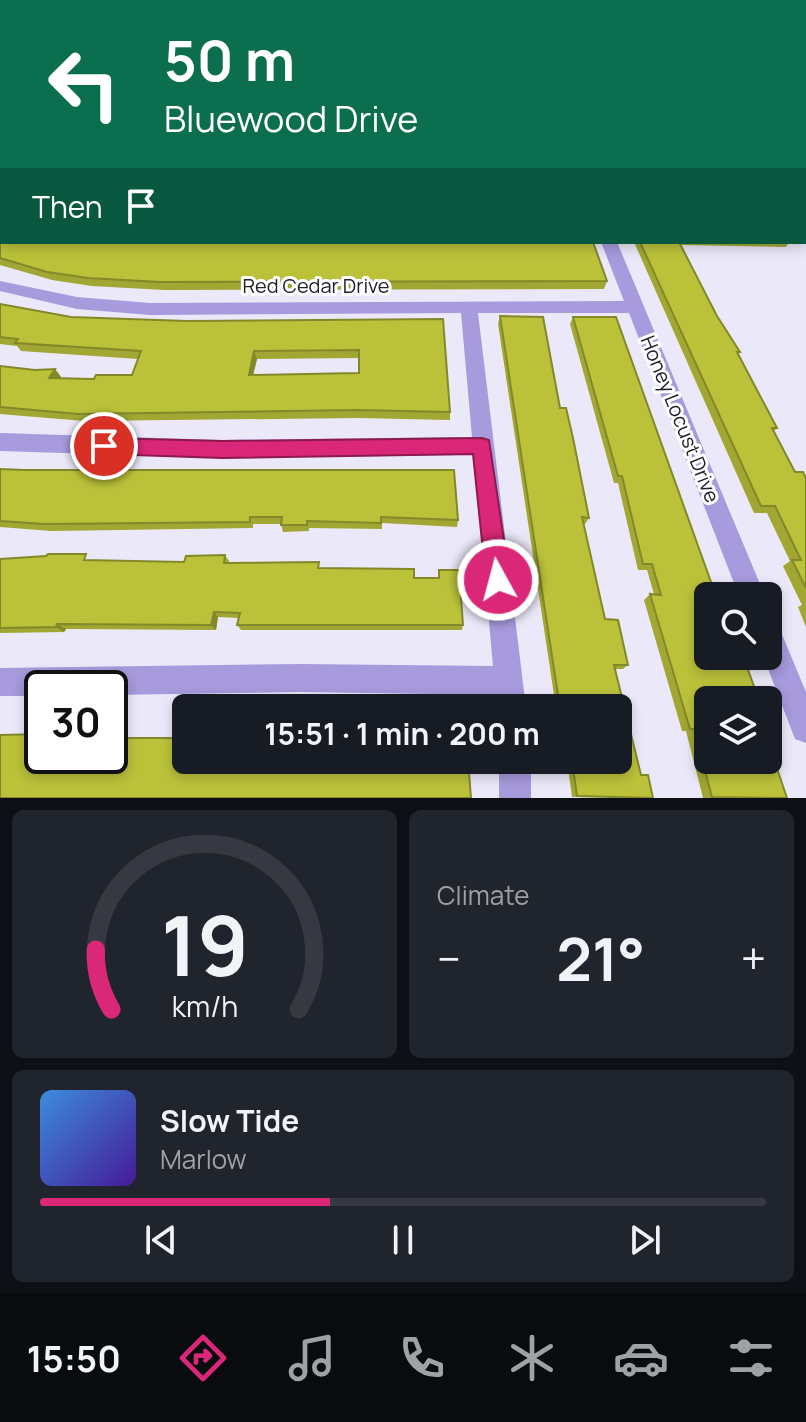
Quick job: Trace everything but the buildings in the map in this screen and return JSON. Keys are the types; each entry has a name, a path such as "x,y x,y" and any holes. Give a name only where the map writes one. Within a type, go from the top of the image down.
{"street":[{"name":"Honey Locust Drive","path":"610,244 746,582"},
{"name":"Red Cedar Drive","path":"0,286 77,303 150,309 633,307"},
{"path":"0,682 301,678 510,694 469,308"},
{"path":"0,442 222,449 482,446"},
{"path":"782,669 806,728"},
{"path":"515,774 515,798"}],"route":[{"path":"104,446 222,449 482,446 498,580"}]}
